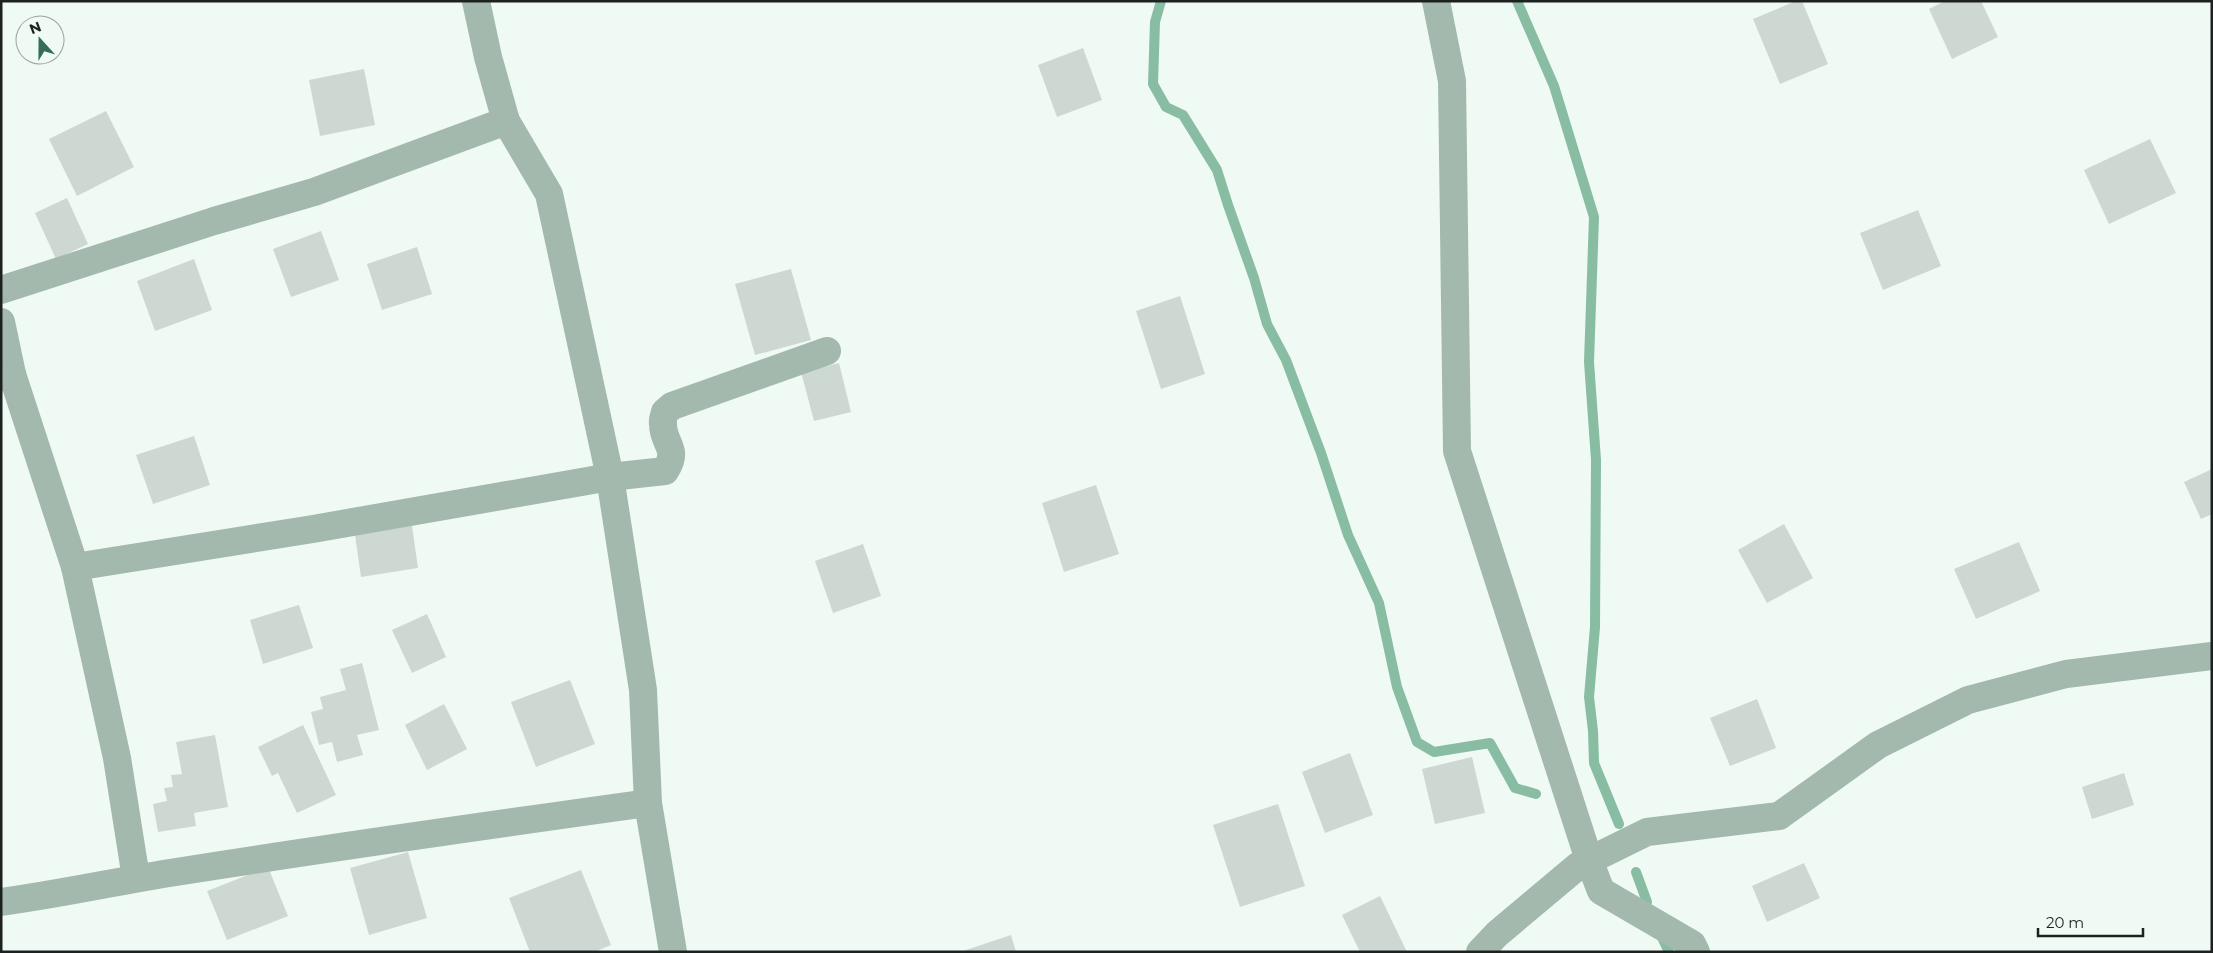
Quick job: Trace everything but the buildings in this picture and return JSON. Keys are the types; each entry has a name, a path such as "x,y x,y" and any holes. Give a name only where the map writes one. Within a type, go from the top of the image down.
{"street":[{"path":"476,1 488,57 506,121 549,194 610,477 644,690 648,803 672,952"},
{"path":"1436,1 1452,81 1457,451 1589,860 1601,891 1692,944 1696,952"},
{"path":"1,290 214,221 314,192 506,121"},
{"path":"1,322 7,376 74,567 117,758 136,878"},
{"path":"74,567 304,530 610,477 665,471 671,461 672,450 662,425 665,412 672,406 827,351"},
{"path":"1480,952 1498,934 1578,866 1589,860 1646,832 1779,816 1878,745 1968,700 2066,674 2212,656"},
{"path":"1,902 136,878 348,845 648,803"}],"waterway":[{"path":"1161,1 1155,22 1153,84 1166,107 1183,115 1217,170 1254,278 1267,324 1286,360 1321,453 1348,535 1379,603 1397,687 1417,742 1434,752 1490,743 1515,788 1536,794"},
{"path":"1517,1 1554,86 1594,217 1589,362 1596,460 1595,627 1589,697 1594,763 1619,824"},
{"path":"1636,872 1647,902"},
{"path":"1660,933 1669,952"}]}
